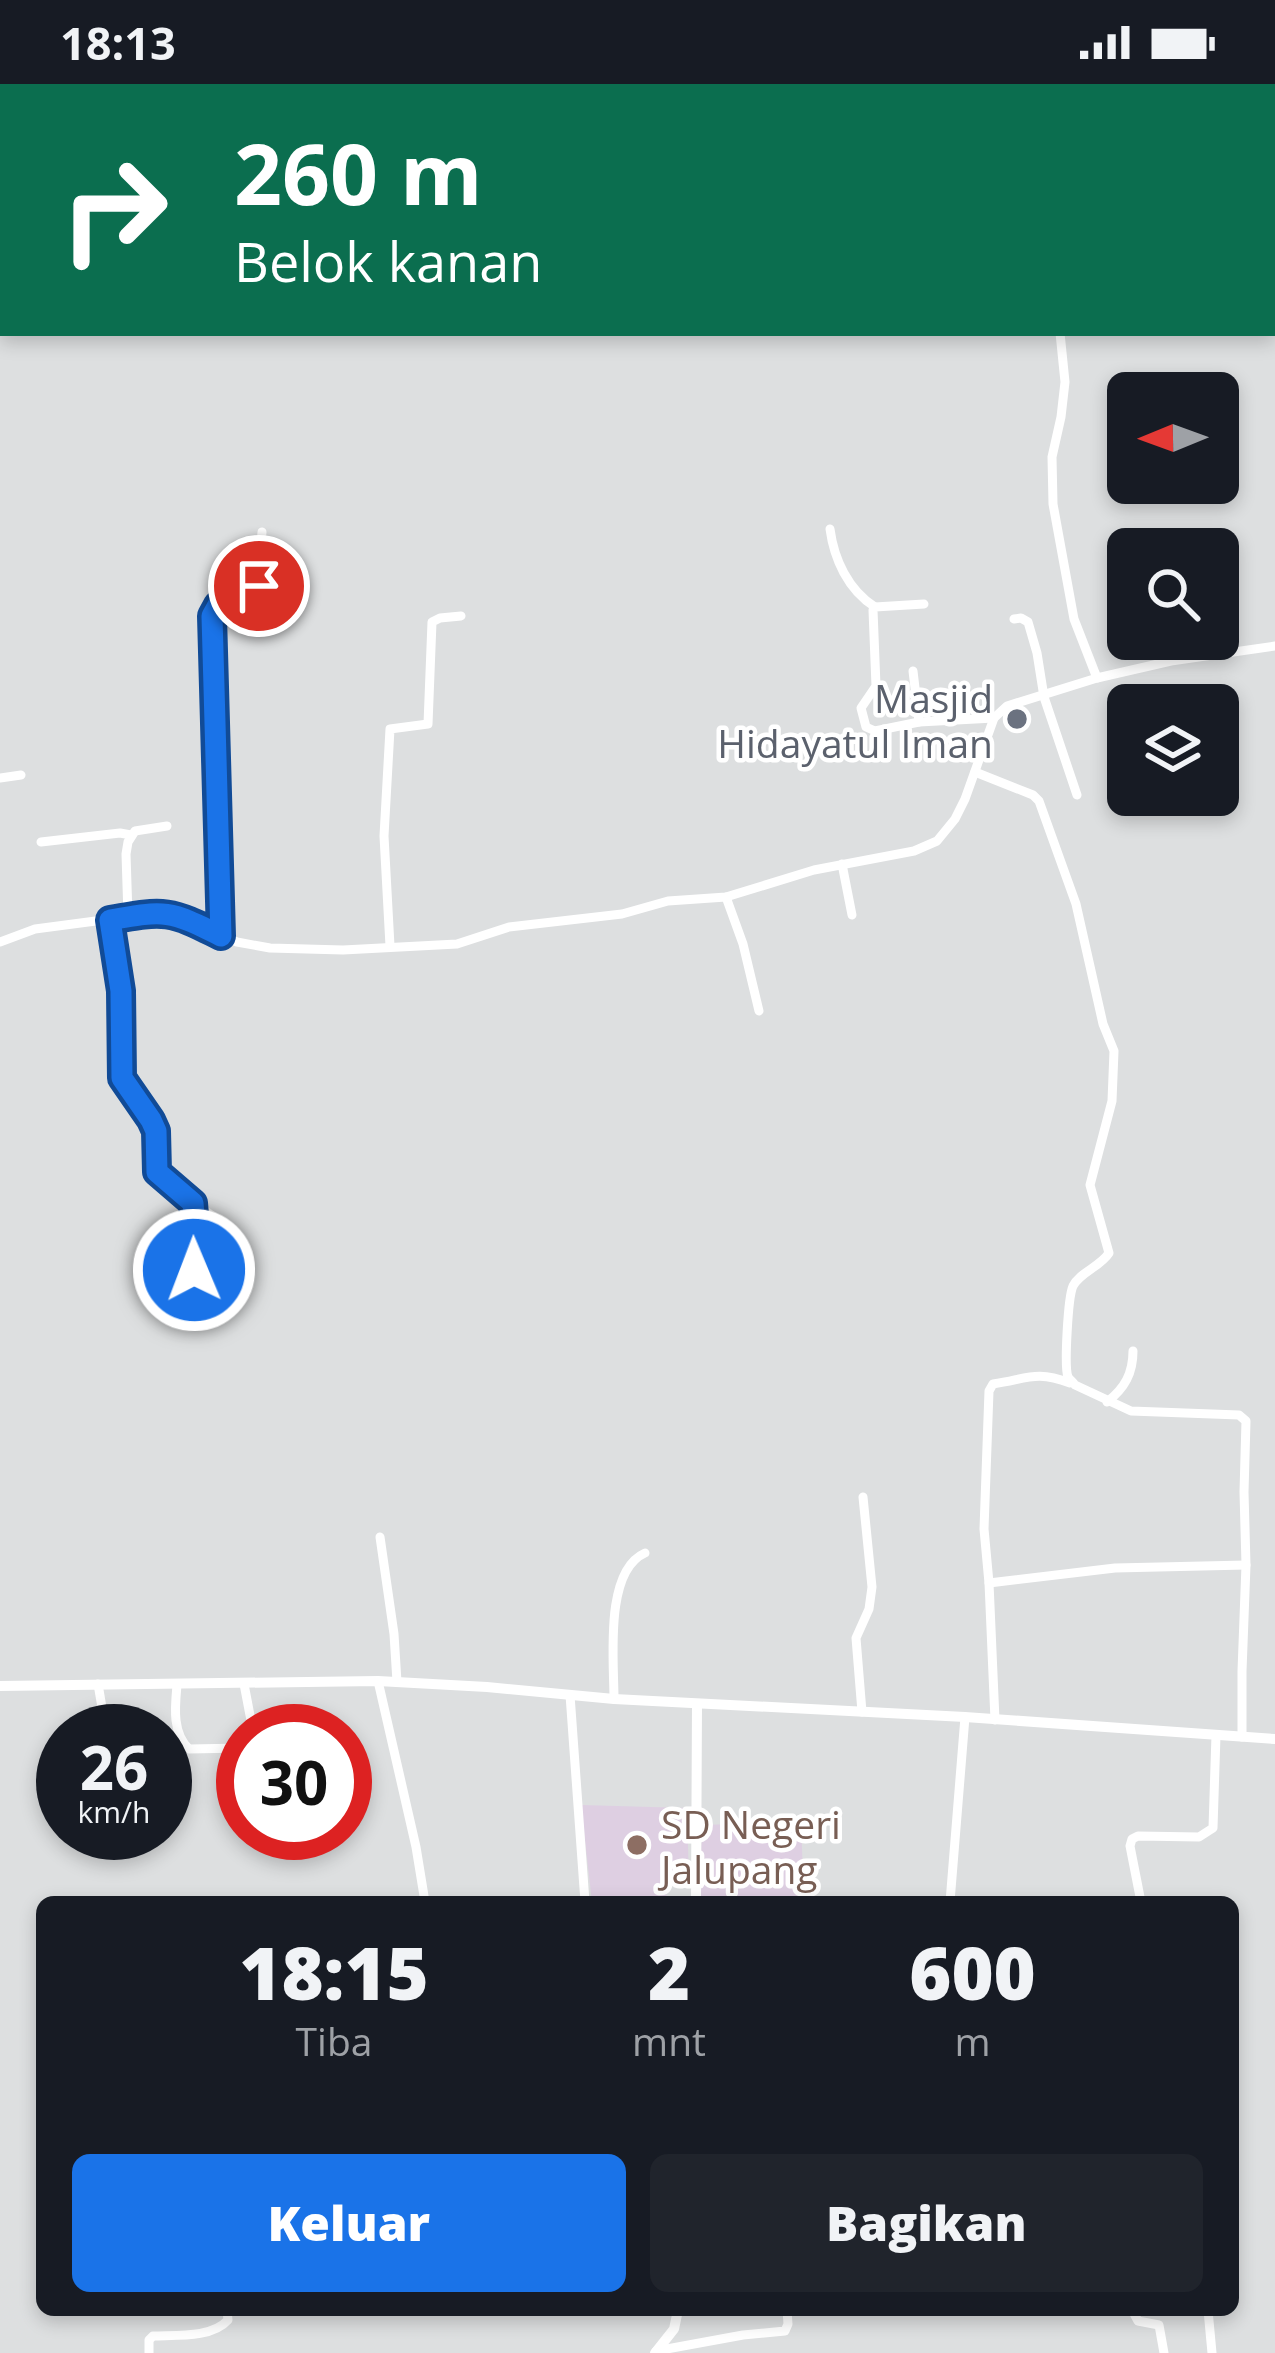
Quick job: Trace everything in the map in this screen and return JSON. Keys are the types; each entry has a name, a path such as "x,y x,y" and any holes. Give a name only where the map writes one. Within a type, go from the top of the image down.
{"street":[{"path":"292,84 319,84"},
{"path":"1060,336 1065,382 1052,457 1053,504 1075,620 1097,679"},
{"path":"830,529 838,561 858,595 875,607 924,604"},
{"path":"221,936 212,616 218,605 257,594 262,532"},
{"path":"875,607 876,686 861,708 866,727 874,731 919,722 994,718"},
{"path":"390,946 384,836 391,729 428,724 431,622 461,616"},
{"path":"1014,619 1028,622 1044,697 1077,795"},
{"path":"0,942 35,928 150,912 173,914 221,936 270,948 457,944 509,927 622,914 668,901 726,897 814,870 914,851 937,841 955,819 994,718 1007,706 1190,657 1275,646"},
{"path":"913,671 919,722"},
{"path":"975,772 1039,801 1076,904 1103,1024 1114,1051 1112,1101 1090,1185 1109,1252 1070,1292 1066,1362 1075,1385"},
{"path":"0,778 21,775"},
{"path":"41,842 120,832 131,835 146,827 166,826"},
{"path":"128,916 126,854 131,835"},
{"path":"842,865 852,915"},
{"path":"726,897 759,1011"},
{"path":"110,920 121,991 122,1078 156,1131 157,1172 216,1216 218,1221 197,1252"},
{"path":"193,1203 194,1270"},
{"path":"1107,1402 1127,1381 1133,1351"},
{"path":"995,1720 984,1500 988,1391 994,1384 1044,1374 1124,1409 1243,1417 1242,1737"},
{"path":"862,1712 856,1638 869,1609 872,1587 863,1497"},
{"path":"380,1537 397,1682"},
{"path":"614,1699 619,1591 630,1561 645,1552"},
{"path":"989,1583 1115,1568 1246,1565"},
{"path":"378,1681 424,1896"},
{"path":"0,1686 378,1681 1275,1739"},
{"path":"98,1684 101,1704"},
{"path":"244,1684 248,1704"},
{"path":"177,1685 176,1720 183,1744 189,1749 216,1748"},
{"path":"571,1695 584,1896"},
{"path":"697,1704 697,1896"},
{"path":"950,1896 964,1717"},
{"path":"1140,1896 1132,1839 1199,1837 1213,1828 1216,1735"},
{"path":"148,2353 153,2336 224,2327 228,2316"},
{"path":"655,2352 674,2329 677,2316"},
{"path":"655,2352 785,2331 787,2316"},
{"path":"1135,2316 1138,2321 1160,2325 1164,2353"},
{"path":"1209,2316 1212,2353"}],"shaded area":[{"name":"SD Negeri Jalupang","path":"581,1805 687,1808 689,1882 665,1884 666,1896 591,1896"},
{"path":"801,1822 804,1896 700,1896 702,1825"}],"place":[{"name":"Masjid Hidayatul Iman","path":"1017,719"},
{"name":"SD Negeri Jalupang","path":"637,1845"}],"route":[{"path":"194,1270 193,1203 157,1172 156,1131 122,1078 121,991 110,920 164,912 221,936 212,616 218,605 256,596 259,586"}]}
